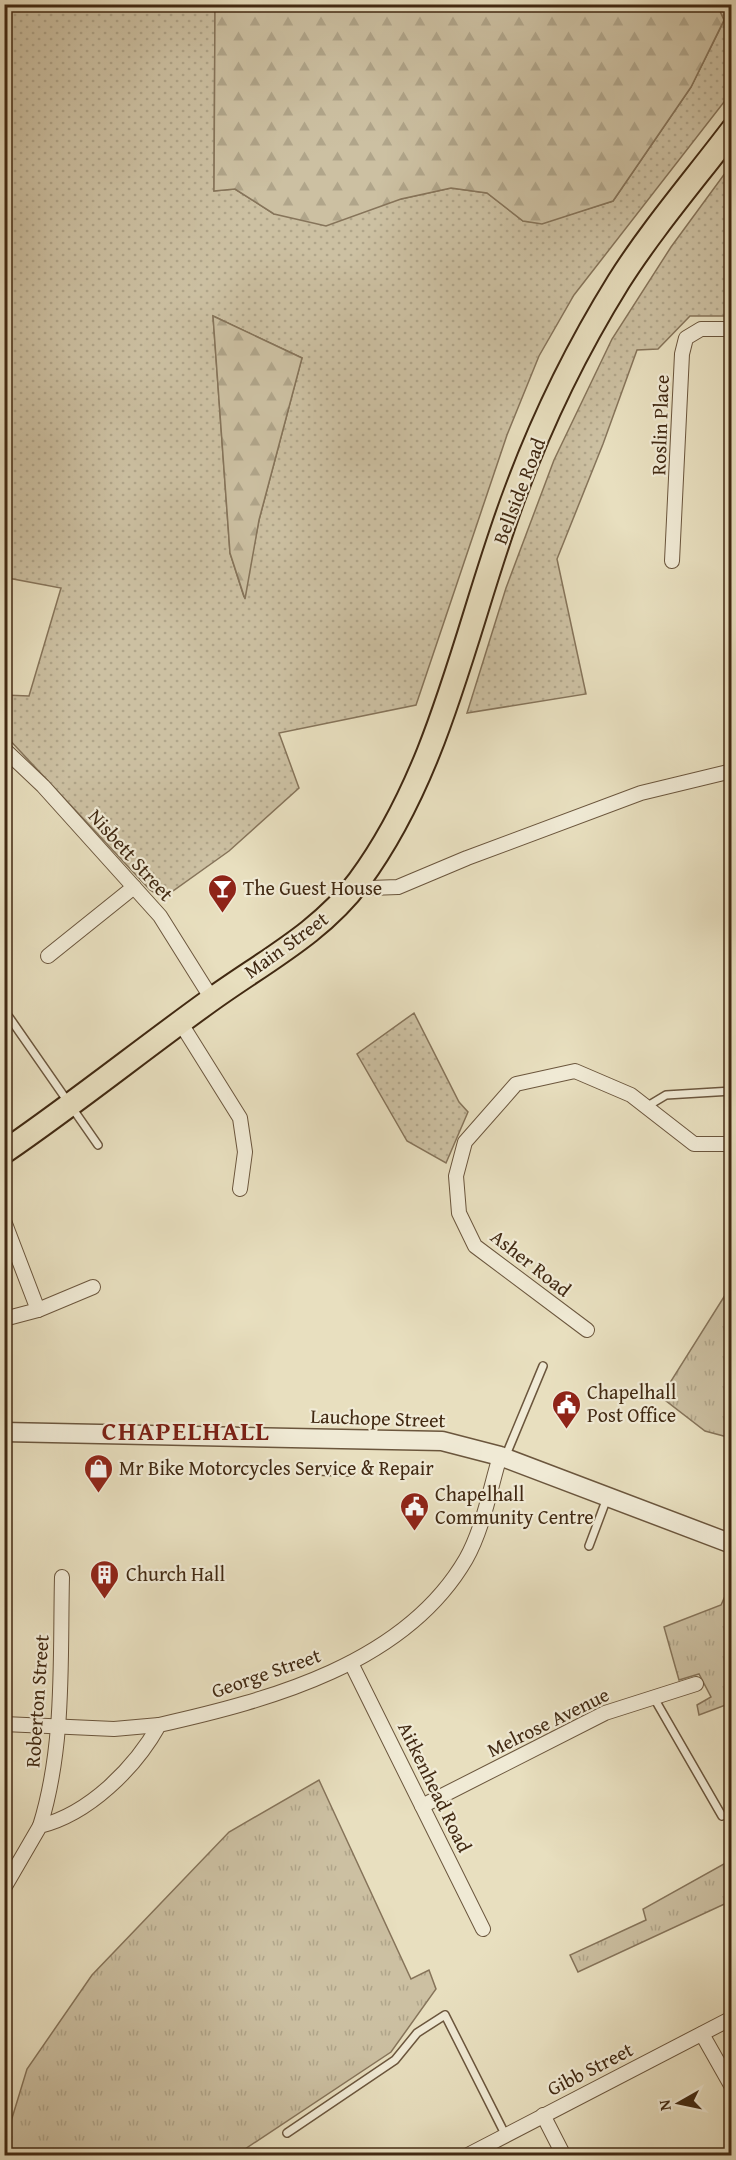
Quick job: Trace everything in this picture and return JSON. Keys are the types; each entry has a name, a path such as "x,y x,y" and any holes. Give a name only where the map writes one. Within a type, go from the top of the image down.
{"main road":[{"name":"Bellside Road","path":"360,880 388,836 416,780 433,738 516,490 574,360 620,279 732,130"},
{"name":"Main Street","path":"4,1152 180,1022 309,932 339,906 360,880"}],"street":[{"name":"Roslin Place","path":"672,561 682,354 686,338 701,329 732,329"},
{"name":"Nisbett Street","path":"4,749 43,786 160,916 212,999"},
{"path":"360,880 370,888 398,887 467,858 641,793 732,771"},
{"path":"48,956 134,887"},
{"path":"180,1022 240,1118 245,1152 240,1189"},
{"name":"Asher Road","path":"587,1330 475,1246 459,1213 456,1176 465,1142 516,1084 575,1071 631,1095 694,1144 732,1144"},
{"path":"4,1221 38,1310"},
{"path":"4,1320 38,1310 93,1287"},
{"name":"Lauchope Street","path":"4,1432 442,1441 503,1456 732,1544"},
{"name":"George Street","path":"4,1724 114,1729 159,1725 264,1697 351,1663 412,1624 451,1581 467,1557 503,1456"},
{"name":"Roberton Street","path":"40,1826 48,1799 58,1726 62,1577"},
{"name":"Aitkenhead Road","path":"351,1663 483,1929"},
{"name":"Melrose Avenue","path":"422,1806 605,1713 696,1684"},
{"path":"4,1888 40,1826 67,1817 109,1785 147,1746 159,1725"},
{"name":"Gibb Street","path":"466,2156 732,2018"},
{"path":"702,2034 732,2087"},
{"path":"543,2115 564,2156"}],"lane":[{"path":"9,1017 98,1145"},
{"path":"646,1107 666,1095 732,1091"},
{"path":"503,1456 543,1366"},
{"path":"315,1472 352,1472"},
{"path":"589,1546 608,1495"},
{"path":"654,1698 722,1816"},
{"path":"287,2133 395,2060 417,2033 445,2015 506,2136"}],"green space":[{"path":"5,5 215,5 214,191 235,189 274,214 401,199 451,188 487,193 523,221 542,223 613,201 691,87 724,21 717,5 731,5 731,93 574,295 539,356 507,435 416,705 279,733 299,788 229,851 163,898 150,890 5,735 5,695 29,696 61,588 8,578 5,572","holes":["213,316 302,358 259,520 244,597 230,553"]},
{"path":"215,5 717,5 724,20 691,87 613,201 542,224 523,221 487,193 451,188 401,199 326,226 274,214 235,189 214,191"},
{"path":"731,165 731,316 690,316 658,349 637,350 603,444 557,559 586,694 467,713 506,588 554,460 612,339 671,247"},
{"path":"213,316 302,358 259,520 245,599 230,553"},
{"path":"414,1013 459,1102 468,1112 446,1163 407,1141 357,1054"},
{"path":"727,1292 732,1292 731,1438 705,1431 661,1397"},
{"path":"731,1583 731,1703 699,1715 697,1705 711,1697 699,1674 679,1680 664,1627 721,1605"},
{"path":"319,1780 411,1979 429,1970 436,1989 391,2052 236,2155 5,2155 5,2141 27,2069 92,1975 229,1832"},
{"path":"731,1860 731,1901 578,1972 570,1955 646,1920 643,1909"}],"place":[{"name":"The Guest House","path":"222,914"},
{"name":"Chapelhall Post Office","path":"566,1430"},
{"name":"Mr Bike Motorcycles Service & Repair","path":"98,1494"},
{"name":"Chapelhall Community Centre","path":"414,1532"},
{"name":"Church Hall","path":"105,1600"}],"district":[{"name":"CHAPELHALL","path":"186,1431"}]}
